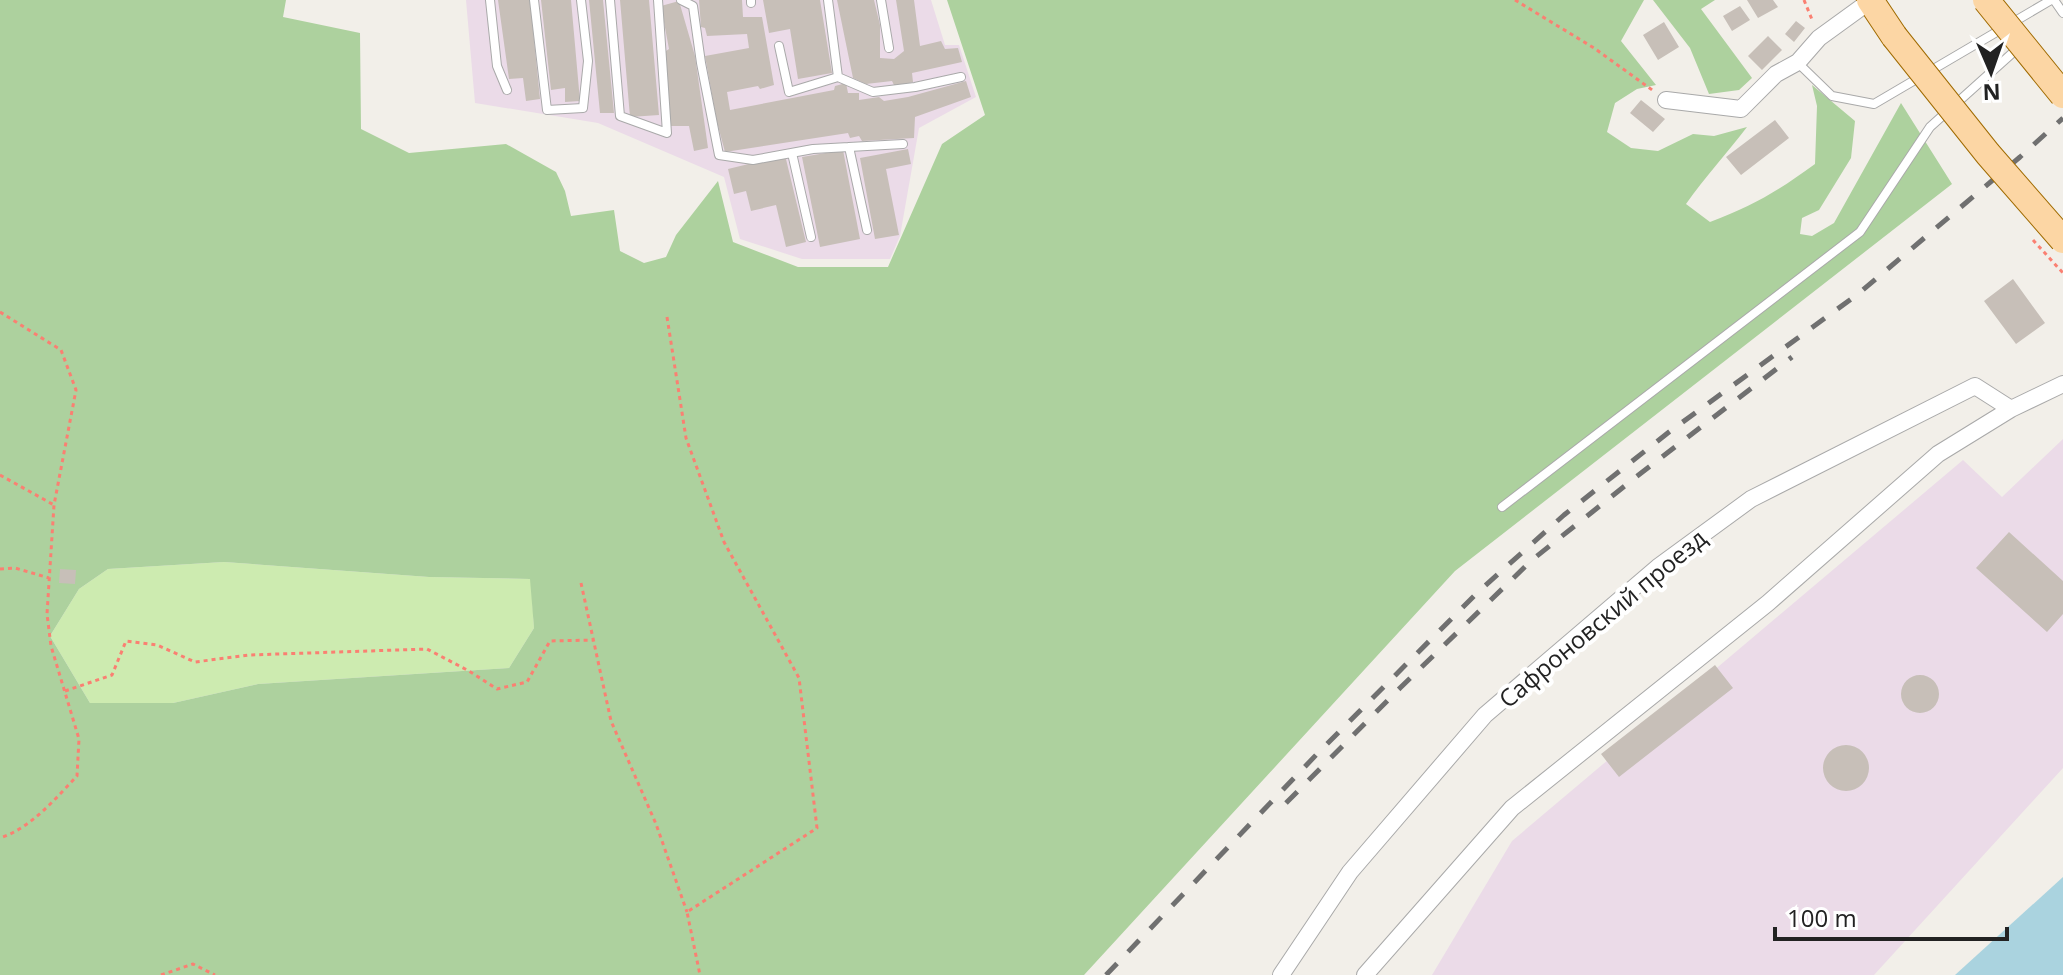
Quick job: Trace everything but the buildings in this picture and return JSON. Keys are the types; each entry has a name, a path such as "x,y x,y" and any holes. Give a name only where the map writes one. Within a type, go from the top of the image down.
{"main road":[{"path":"1870,0 1894,36 1988,154 2063,240"},
{"path":"1986,0 2063,95"}],"street":[{"path":"1666,100 1741,109 1776,74 1798,62 1819,38 1870,0"},
{"path":"1365,975 1512,808 1768,603 1938,454 2011,409 2063,384"},
{"name":"Сафроновский проезд","path":"1281,975 1350,872 1485,715 1658,567 1751,499 1975,386 2011,409"}],"lane":[{"path":"490,0 497,66 507,90"},
{"path":"534,0 547,110 583,108 588,61 581,0"},
{"path":"610,0 620,116 667,133 658,0"},
{"path":"681,0 693,6 719,155 753,160 813,149 903,144"},
{"path":"828,0 838,77"},
{"path":"881,0 889,48"},
{"path":"1798,62 1832,96 1874,104 2052,0 2063,13"},
{"path":"2018,19 2024,28"},
{"path":"1502,507 1860,232 1930,127 2029,38"},
{"path":"779,46 789,92 838,77 873,92 961,77"},
{"path":"849,147 867,230"},
{"path":"792,153 811,237"}],"path":[{"path":"1515,0 1594,48 1666,100"},
{"path":"1804,0 1819,38"},
{"path":"0,312 61,350 76,390 54,505 47,614 51,646 79,739 77,776 44,810 10,835 0,838"},
{"path":"667,317 686,438 724,542 799,678 817,828 687,912"},
{"path":"0,475 54,505"},
{"path":"0,569 15,568 49,578"},
{"path":"581,583 611,721 656,824 687,912 700,975"},
{"path":"65,691 112,675 126,641 157,645 195,662 249,655 427,649 497,689 527,682 550,641 594,640"},
{"path":"161,975 193,964 215,975"}],"shaded area":[{"path":"466,0 931,0 945,45 959,45 976,97 919,128 900,236 890,259 802,259 740,239 724,177 598,123 475,103"},
{"path":"2063,439 2063,768 1874,975 1432,975 1512,841 1963,460 2002,497"}],"green space":[{"path":"0,0 286,0 283,17 360,33 361,129 409,153 506,144 556,172 571,216 614,210 620,251 644,263 666,257 676,235 718,181 733,242 798,267 888,267 942,144 985,115 947,0 1644,0 1621,41 1656,85 1637,89 1615,103 1607,132 1631,148 1658,151 1693,134 1714,136 1747,127 1686,204 1710,222 1765,197 1815,164 1817,106 1812,85 1855,121 1851,158 1819,210 1802,218 1800,234 1812,236 1834,223 1901,103 1952,184 1455,571 1084,975 0,975","holes":["224,562 429,577 530,579 534,628 509,668 258,684 173,703 90,703 50,636 79,589 108,569"]},
{"path":"1653,0 1715,0 1701,9 1752,78 1739,90 1709,94 1690,48"},
{"path":"224,562 429,577 531,579 534,628 509,668 258,684 173,703 90,703 50,636 79,589 108,569"}],"water":[{"path":"2063,877 2063,975 1955,975"}],"railway":[{"path":"1106,975 1317,754 1478,592 1564,515 1669,432 1858,294 2063,118"},
{"path":"1286,803 1532,560 1792,357"}]}
